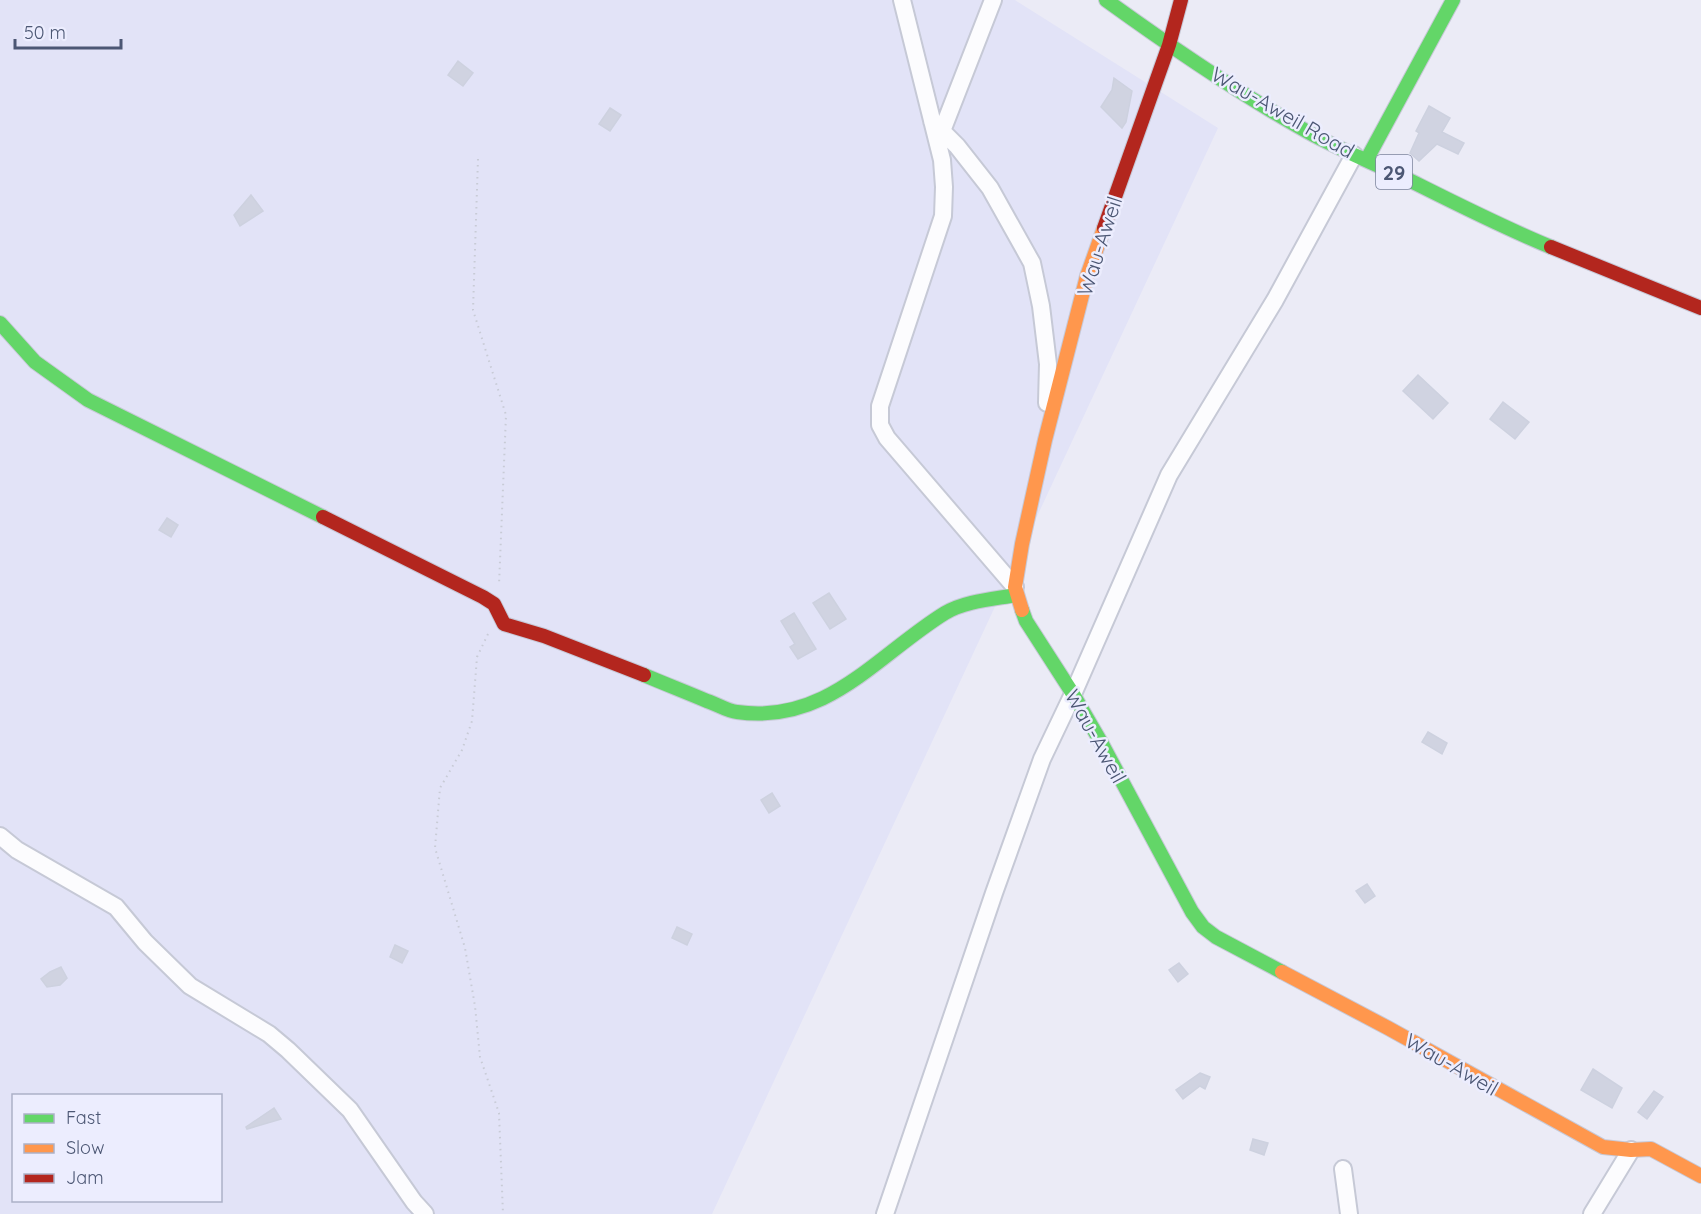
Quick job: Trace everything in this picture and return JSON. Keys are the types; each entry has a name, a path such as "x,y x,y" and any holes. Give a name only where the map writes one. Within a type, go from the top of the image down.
{"street":[{"path":"0,323 36,362 88,400 483,597 494,604 504,624 544,636 693,697 736,712 755,714 804,707 825,699 853,682 947,612 1016,591 887,438 880,425 880,406 943,216 944,187 937,125 902,0"},
{"path":"937,125 993,0"},
{"name":"Wau-Aweil Road","path":"1106,0 1168,45 1284,117 1360,157 1509,230 1701,308"},
{"name":"Wau-Aweil","path":"1181,0 1168,45 1088,276 1045,440 1022,544 1016,591 1032,631 1073,694 1170,872 1203,927 1216,937 1388,1028 1603,1147 1631,1150 1651,1149 1701,1176"},
{"path":"885,1214 1042,759 1169,475 1453,0"},
{"path":"937,125 990,188 1032,263 1041,306 1048,364 1045,440"},
{"path":"0,836 17,850 116,907 145,942 190,986 269,1034 288,1050 350,1110 414,1202 425,1214"},
{"path":"1592,1214 1631,1150"},
{"path":"1343,1169 1349,1214"}],"path":[{"path":"478,159 473,310 506,414 498,615 477,657 470,728 462,750 440,788 435,848 465,948 475,1006 480,1057 499,1113 503,1214"}],"shaded area":[{"path":"0,0 1015,0 1218,128 712,1214 0,1214"}],"building":[{"path":"458,61 473,73 463,86 448,75"},
{"path":"1114,78 1132,91 1126,122 1122,128 1101,107 1112,90"},
{"path":"1429,106 1450,118 1442,132 1464,143 1458,154 1437,144 1419,161 1410,153 1419,133 1416,131"},
{"path":"610,108 621,115 610,131 599,124"},
{"path":"251,195 263,211 240,226 234,215"},
{"path":"1418,375 1448,403 1433,419 1403,391"},
{"path":"1503,402 1529,422 1515,439 1490,419"},
{"path":"167,518 178,525 171,537 159,530"},
{"path":"829,593 846,619 830,629 813,603"},
{"path":"794,613 816,649 798,659 790,647 795,644 781,621"},
{"path":"1428,732 1447,743 1442,754 1422,742"},
{"path":"772,793 780,806 769,813 761,800"},
{"path":"1367,884 1375,896 1365,903 1356,891"},
{"path":"677,927 692,934 687,945 672,938"},
{"path":"395,945 408,951 402,963 390,957"},
{"path":"1179,963 1188,974 1178,982 1169,970"},
{"path":"61,967 67,978 60,985 47,987 41,979"},
{"path":"1593,1069 1622,1088 1612,1108 1581,1090"},
{"path":"1200,1073 1210,1077 1205,1089 1200,1086 1183,1099 1176,1090"},
{"path":"1654,1091 1663,1097 1647,1119 1638,1112"},
{"path":"274,1108 281,1119 247,1129 246,1127"},
{"path":"1253,1139 1268,1143 1264,1155 1250,1150"}],"traffic: fast":[{"path":"1106,0 1205,69 1308,132 1551,247"},
{"path":"1367,159 1453,0"},
{"path":"0,323 35,362 88,400 323,517"},
{"path":"644,675 733,711 769,713 798,708 849,683 945,613 970,603 1016,595"},
{"path":"1022,610 1026,621 1102,744 1192,912 1203,927 1216,937 1282,972"}],"traffic: slow":[{"path":"1022,610 1015,587 1022,544 1045,440 1087,276 1104,228"},
{"path":"1282,972 1603,1147 1631,1150 1651,1149 1701,1176"}],"traffic: jam":[{"path":"1104,228 1169,45 1181,0"},
{"path":"1551,247 1701,308"},
{"path":"323,517 483,597 494,604 504,624 544,636 644,675"}]}
